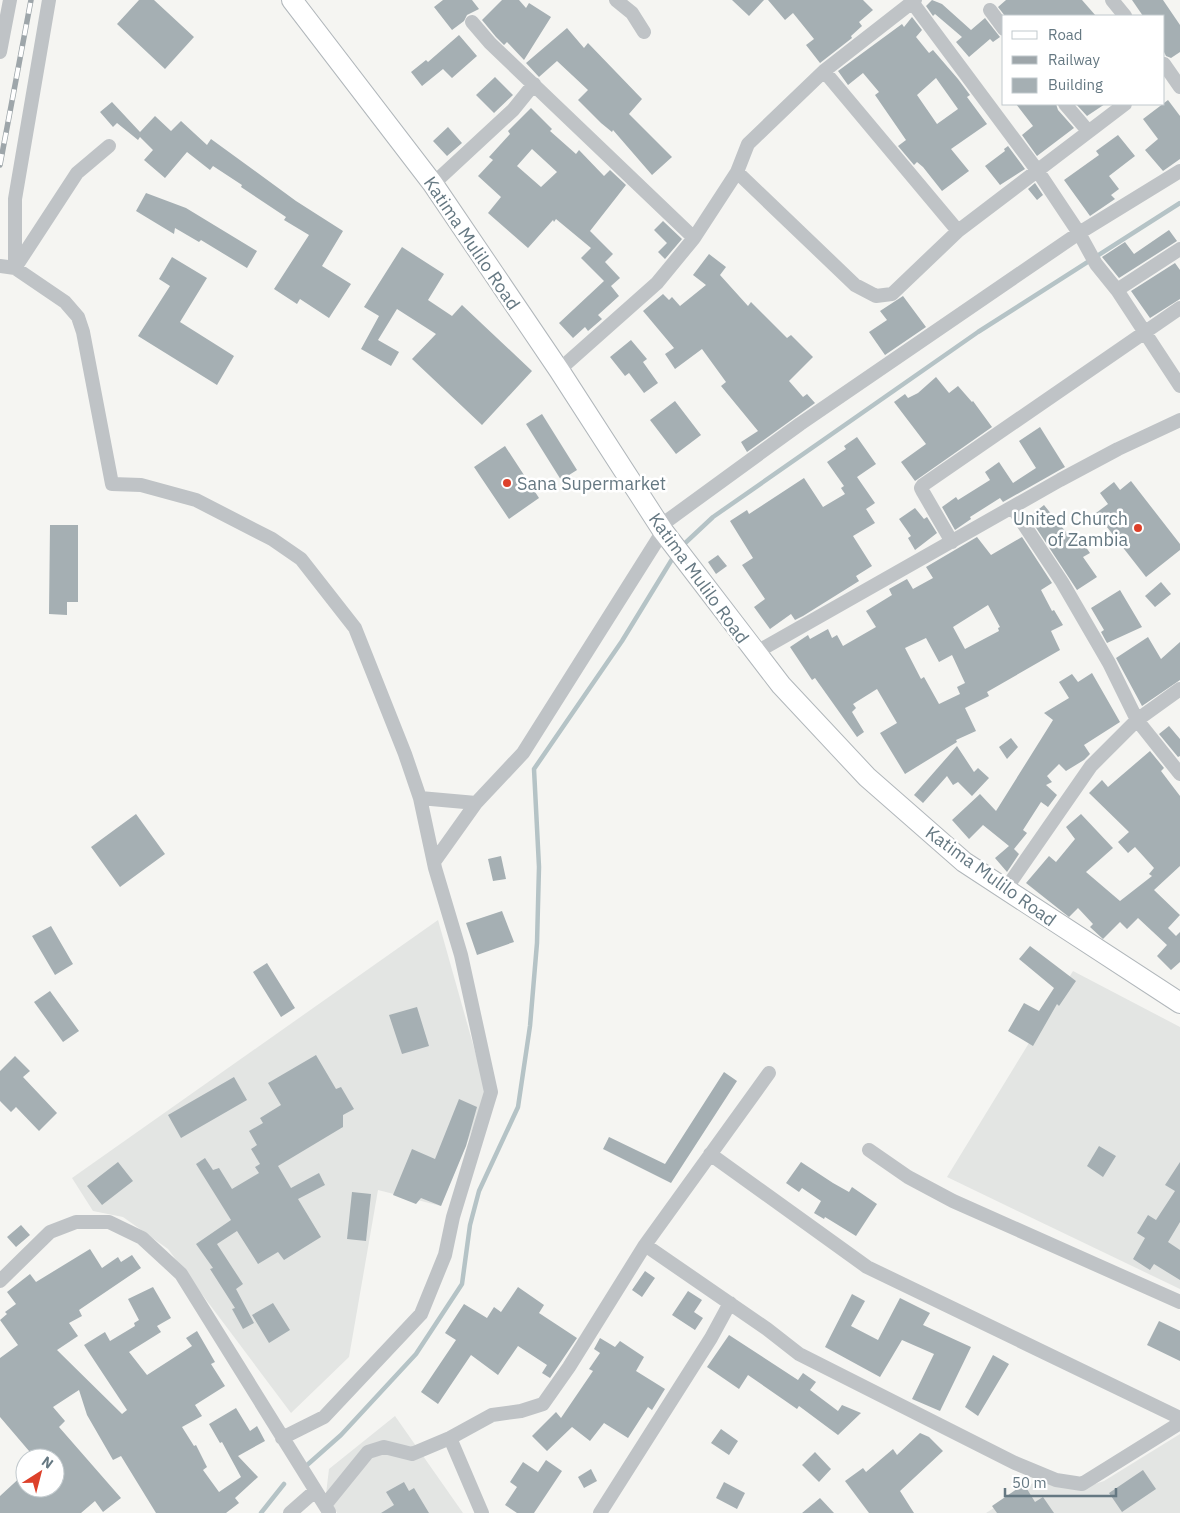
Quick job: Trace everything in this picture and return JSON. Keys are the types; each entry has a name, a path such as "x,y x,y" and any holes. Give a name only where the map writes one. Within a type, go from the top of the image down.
{"main road":[{"name":"Katima Mulilo Road","path":"292,0 432,184 559,370 669,540 780,685 867,777 964,862 1180,1003"}],"street":[{"path":"0,52 10,0"},
{"path":"15,268 15,199 49,0"},
{"path":"616,0 632,13 644,32"},
{"path":"1112,0 1124,15"},
{"path":"559,370 657,283 694,238 737,172 748,144 824,71 914,1 1037,170 1096,264 1117,290 1180,386"},
{"path":"990,10 1002,26"},
{"path":"472,22 490,43 694,238"},
{"path":"1169,68 1180,87"},
{"path":"824,71 958,231"},
{"path":"432,184 513,110 534,84"},
{"path":"1066,105 1088,131"},
{"path":"737,172 855,285 876,296 892,294 958,231 1124,105"},
{"path":"15,268 77,173 109,146"},
{"path":"434,862 476,803 523,753 669,540 800,424 1082,239 1180,171"},
{"path":"1117,290 1180,249"},
{"path":"0,266 15,268 65,302 78,318 83,332 112,484 141,485 196,500 272,539 300,559 355,628 406,754 420,798 434,862 461,955 491,1098 453,1217 444,1255 421,1314 324,1417 282,1438"},
{"path":"952,542 923,492 921,488 923,485 1180,308"},
{"path":"755,653 1118,448 1180,420"},
{"path":"1013,508 1062,582 1109,663 1137,720 1180,774"},
{"path":"1005,890 1091,766 1137,720 1180,689"},
{"path":"420,798 476,803"},
{"path":"0,1281 50,1232 76,1222 109,1222 142,1238 181,1274 207,1312 327,1509 368,1452 384,1447 412,1454 450,1438 492,1415 521,1411 543,1404 645,1245 769,1073"},
{"path":"869,1150 908,1177 953,1201 1180,1302"},
{"path":"710,1154 868,1267 1180,1418"},
{"path":"645,1245 730,1303 799,1354 983,1448 1056,1480 1082,1484 1180,1424"},
{"path":"600,1513 653,1431 730,1303"},
{"path":"450,1438 482,1513"},
{"path":"290,1513 316,1491"}],"shaded area":[{"path":"438,920 487,1094 441,1206 378,1190 349,1357 291,1413 168,1249 123,1217 93,1211 72,1178"},
{"path":"1073,971 1180,1027 1180,1289 947,1177"},
{"path":"395,1416 463,1513 337,1513 326,1494 329,1469"},
{"path":"1180,1434 1180,1513 986,1513 1041,1478 1086,1487 1104,1481"}],"building":[{"path":"139,0 154,0 194,37 165,69 117,24"},
{"path":"443,0 472,0 479,9 467,15 464,21 452,30 434,7"},
{"path":"502,0 519,0 526,8 529,3 551,17 524,60 507,42 504,45 482,20"},
{"path":"732,0 764,0 749,16"},
{"path":"768,0 863,0 873,10 859,22 862,26 851,36 852,38 820,63 806,45 814,39 793,13 785,20"},
{"path":"932,0 942,4 971,30 985,18 1000,37 993,42 990,39 969,57 956,42 962,37 935,14 933,16 926,6"},
{"path":"1006,0 1082,0 1095,15 1004,15 998,7"},
{"path":"1132,0 1163,0 1180,25 1180,52 1171,58 1165,54 1165,15 1142,15"},
{"path":"912,17 922,30 916,37 929,53 933,50 958,79 970,95 967,97 987,124 951,149 969,171 942,191 923,167 917,162 914,165 898,146 906,140 875,95 879,92 863,73 848,85 838,71 902,24 904,27","holes":["936,78 958,109 937,124 917,95"]},
{"path":"567,28 584,48 588,43 642,99 629,114 672,157 652,175 613,130 612,132 601,123 578,100 588,90 557,61 539,77 526,63"},
{"path":"459,35 477,56 452,78 443,69 422,86 411,72 426,60 428,62"},
{"path":"495,77 513,95 494,113 476,95"},
{"path":"1168,100 1180,116 1180,159 1163,171 1145,150 1158,139 1143,119 1161,105 1165,105"},
{"path":"112,102 140,132 155,116 171,131 181,121 207,145 211,139 296,201 343,231 322,266 351,284 329,318 300,299 297,304 274,289 309,235 284,220 286,217 241,187 242,185 213,166 210,170 187,152 165,178 144,160 153,150 140,137 138,140 117,123 113,127 100,112"},
{"path":"1017,105 1056,105 1058,110 1074,128 1037,156 1022,135 1033,126"},
{"path":"1077,105 1104,105 1087,116"},
{"path":"531,108 552,129 550,131 576,154 579,150 604,176 610,170 626,185 590,231 613,254 605,262 620,278 611,286 619,296 598,315 602,319 588,331 585,327 573,338 559,323 604,281 581,258 591,248 556,219 528,248 488,213 501,197 478,176 493,160 489,157 510,134 508,131","holes":["532,149 557,172 541,187 517,166"]},
{"path":"448,127 462,143 447,156 433,141"},
{"path":"1118,135 1135,156 1109,176 1119,189 1111,195 1115,199 1090,216 1064,180 1099,155 1096,151"},
{"path":"1008,146 1025,169 1000,185 985,166 1005,151 1004,149"},
{"path":"1035,183 1043,195 1037,200 1028,189"},
{"path":"146,193 186,208 257,251 247,268 201,240 199,242 175,228 174,234 136,211"},
{"path":"663,221 682,239 665,259 658,252 667,243 654,230"},
{"path":"1169,230 1177,241 1119,278 1102,257 1125,242 1134,254"},
{"path":"402,247 444,274 428,300 452,316 462,305 532,371 482,425 412,359 436,334 397,309 378,340 399,352 391,366 361,349 379,316 364,307"},
{"path":"709,254 726,267 720,275 748,306 751,302 787,338 791,335 813,357 789,381 803,397 807,394 815,403 747,452 741,442 758,431 721,386 726,382 702,349 675,369 665,354 674,348 643,311 663,294 669,300 672,297 680,306 706,285 693,275"},
{"path":"172,257 207,278 180,322 234,356 217,385 138,336 170,286 159,279"},
{"path":"1175,263 1180,270 1180,299 1150,318 1131,291"},
{"path":"903,296 926,327 885,355 869,332 887,320 880,311"},
{"path":"631,340 647,359 643,362 658,383 644,393 629,373 625,376 610,357"},
{"path":"936,377 949,393 958,386 973,401 992,427 915,481 901,462 926,444 894,402 905,394 908,398 918,393"},
{"path":"675,401 701,435 676,454 650,420"},
{"path":"542,414 577,470 561,480 526,424"},
{"path":"1040,427 1065,467 1003,502 1000,498 970,517 971,519 955,530 942,507 956,497 958,500 990,480 985,472 999,462 1013,483 1036,468 1019,441"},
{"path":"857,437 876,464 857,477 875,503 866,509 875,523 853,536 872,566 856,576 859,581 803,616 795,620 791,614 770,629 754,607 765,599 742,565 753,558 730,521 747,510 749,514 804,478 823,507 845,494 841,488 844,486 827,462 846,449 844,446"},
{"name":"Sana Supermarket","path":"505,446 539,498 509,519 474,467"},
{"name":"United Church of Zambia","path":"1131,481 1180,544 1180,550 1146,577 1096,513 1108,504 1100,493 1114,482 1120,490"},
{"path":"1044,505 1070,537 1076,533 1090,553 1083,557 1097,577 1077,590 1029,517"},
{"path":"915,508 924,519 927,517 937,533 915,550 908,538 911,536 899,519"},
{"path":"50,525 78,525 78,602 67,602 67,615 49,614"},
{"path":"977,537 991,555 1022,537 1052,583 1041,590 1052,611 1054,610 1063,625 1051,631 1060,650 987,692 989,696 965,708 976,731 956,740 957,742 905,774 880,733 897,723 877,689 853,704 856,708 852,712 864,732 857,737 815,678 812,680 790,647 808,635 810,639 828,629 832,638 837,635 843,646 876,627 866,611 892,595 889,589 907,579 913,589 933,578 926,567","holes":["988,605 1000,627 998,628 999,631 965,649 953,627","926,638 939,662 952,655 965,683 957,687 960,694 939,704 924,677 921,679 905,648"]},
{"path":"718,555 727,566 716,574 708,562"},
{"path":"1161,582 1171,594 1155,607 1145,596"},
{"path":"1120,590 1142,627 1107,643 1101,632 1104,630 1091,608"},
{"path":"1148,637 1161,659 1180,642 1180,680 1142,706 1116,658"},
{"path":"1092,673 1120,722 1084,745 1090,754 1084,760 1066,771 1059,764 1047,776 1052,782 1046,785 1057,795 1048,807 1041,802 1023,830 1027,833 1014,849 1019,854 1007,872 995,858 1009,846 983,825 969,839 952,820 980,794 996,811 1053,720 1044,713 1069,698 1059,682 1072,674 1078,682"},
{"path":"1169,726 1180,739 1180,756 1178,757 1159,734"},
{"path":"1011,738 1018,747 1007,759 999,747"},
{"path":"957,746 974,772 978,768 989,778 972,796 958,782 953,785 947,776 923,803 914,795"},
{"path":"1150,751 1164,768 1161,771 1180,796 1180,866 1154,890 1180,915 1168,928 1176,936 1180,932 1180,962 1171,970 1157,956 1167,945 1138,918 1127,929 1120,922 1103,939 1090,927 1093,924 1078,908 1069,917 1026,883 1049,856 1056,862 1075,839 1066,827 1081,814 1113,848 1086,872 1120,901 1152,876 1149,874 1154,868 1135,847 1128,853 1118,842 1129,832 1089,793 1102,780 1108,787"},
{"path":"136,814 165,854 120,887 91,847"},
{"path":"501,856 506,879 493,881 488,859"},
{"path":"502,911 514,942 477,955 466,923"},
{"path":"51,926 73,964 55,975 32,936"},
{"path":"1030,946 1076,981 1059,1006 1057,1004 1033,1046 1008,1031 1024,1003 1039,1011 1054,988 1019,959"},
{"path":"267,963 295,1008 281,1017 253,972"},
{"path":"50,991 79,1031 63,1042 34,1002"},
{"path":"417,1007 429,1046 402,1054 389,1015"},
{"path":"316,1055 336,1089 341,1087 354,1109 343,1115 343,1127 278,1166 291,1188 319,1173 325,1185 298,1199 321,1237 284,1260 278,1252 258,1264 237,1231 217,1244 243,1284 236,1289 254,1323 243,1329 232,1309 235,1308 210,1269 213,1268 196,1244 231,1220 196,1164 205,1158 213,1170 219,1168 232,1189 259,1173 255,1167 260,1164 251,1149 257,1145 249,1131 263,1123 260,1118 281,1105 268,1083"},
{"path":"15,1056 30,1071 23,1077 57,1113 39,1131 16,1107 11,1112 0,1101 0,1071"},
{"path":"724,1072 737,1081 671,1183 603,1149 609,1137 665,1164"},
{"path":"234,1077 247,1100 181,1138 168,1115"},
{"path":"459,1099 477,1107 466,1146 441,1206 421,1198 416,1204 393,1195 412,1149 435,1159"},
{"path":"1099,1146 1116,1156 1103,1177 1087,1166"},
{"path":"118,1162 133,1181 102,1205 87,1186"},
{"path":"801,1162 849,1192 852,1187 877,1204 856,1236 825,1217 824,1219 814,1213 821,1201 802,1188 799,1192 786,1183"},
{"path":"1180,1162 1180,1222 1168,1242 1180,1250 1180,1280 1154,1264 1150,1270 1133,1259 1145,1238 1137,1233 1148,1215 1156,1220 1175,1191 1165,1185"},
{"path":"352,1192 371,1194 366,1241 347,1239"},
{"path":"21,1225 30,1235 16,1247 7,1237"},
{"path":"90,1249 102,1268 118,1257 121,1262 132,1255 141,1268 79,1310 82,1316 69,1323 78,1336 57,1350 122,1414 127,1410 84,1345 105,1332 110,1341 135,1326 134,1323 139,1320 128,1299 153,1287 171,1318 157,1326 161,1332 129,1352 147,1375 192,1346 186,1338 197,1331 215,1362 211,1364 225,1386 195,1405 202,1416 182,1427 194,1446 196,1445 207,1467 203,1470 219,1492 241,1477 222,1442 220,1443 209,1424 236,1408 250,1431 257,1426 265,1441 238,1456 258,1477 235,1498 239,1503 226,1513 156,1513 121,1456 113,1460 87,1415 79,1390 53,1407 65,1421 59,1427 121,1498 103,1512 95,1501 81,1513 0,1513 0,1496 15,1482 15,1498 65,1498 65,1448 26,1448 0,1417 0,1358 18,1345 0,1320 7,1314 5,1312 16,1304 7,1292 30,1274 36,1282"},
{"path":"645,1271 655,1278 642,1297 632,1290"},
{"path":"518,1287 544,1305 539,1313 577,1338 550,1378 542,1373 547,1365 518,1346 498,1375 471,1355 438,1404 421,1392 456,1340 445,1333 464,1304 487,1318 494,1307 501,1312"},
{"path":"688,1291 702,1300 694,1312 703,1318 695,1330 672,1315"},
{"path":"852,1294 865,1301 851,1326 878,1340 900,1298 930,1313 923,1325 971,1347 940,1411 912,1399 934,1354 902,1340 880,1377 825,1347"},
{"path":"273,1303 290,1330 269,1343 252,1315"},
{"path":"1159,1321 1180,1331 1180,1361 1147,1345"},
{"path":"729,1335 798,1380 803,1373 816,1382 810,1390 838,1411 842,1405 861,1413 838,1435 799,1406 797,1409 748,1375 739,1389 707,1367"},
{"path":"600,1338 615,1347 620,1341 644,1357 636,1371 665,1389 652,1410 648,1407 628,1438 604,1423 590,1441 572,1427 547,1451 532,1436 556,1412 561,1418 593,1371 589,1369 600,1353 594,1349"},
{"path":"993,1355 1009,1364 978,1416 965,1407"},
{"path":"721,1429 738,1441 729,1455 711,1443"},
{"path":"920,1433 929,1437 943,1451 900,1491 914,1513 869,1513 845,1481 863,1468 866,1472 893,1449 897,1455"},
{"path":"815,1452 831,1469 819,1482 802,1465"},
{"path":"546,1460 562,1471 534,1513 517,1513 505,1505 517,1487 510,1482 523,1462 538,1472"},
{"path":"591,1469 597,1481 584,1488 578,1477"},
{"path":"1143,1470 1156,1489 1122,1512 1109,1493"},
{"path":"404,1482 409,1491 414,1488 429,1513 381,1513 394,1505 386,1492"},
{"path":"724,1482 745,1493 737,1509 716,1498"},
{"path":"1024,1484 1035,1502 1043,1497 1054,1513 997,1513 992,1506"},
{"path":"820,1498 834,1513 802,1513"}],"waterway":[{"path":"682,546 713,517 978,332 1180,203"},
{"path":"306,1466 341,1435 416,1354 462,1284 470,1225 479,1191 518,1107 530,1026 537,943 539,867 534,769 622,641 674,556"},
{"path":"261,1513 284,1484"}],"railway":[{"path":"0,165 31,0"}],"place":[{"name":"Sana Supermarket","path":"507,483"},
{"name":"United Church of Zambia","path":"1138,528"}]}
